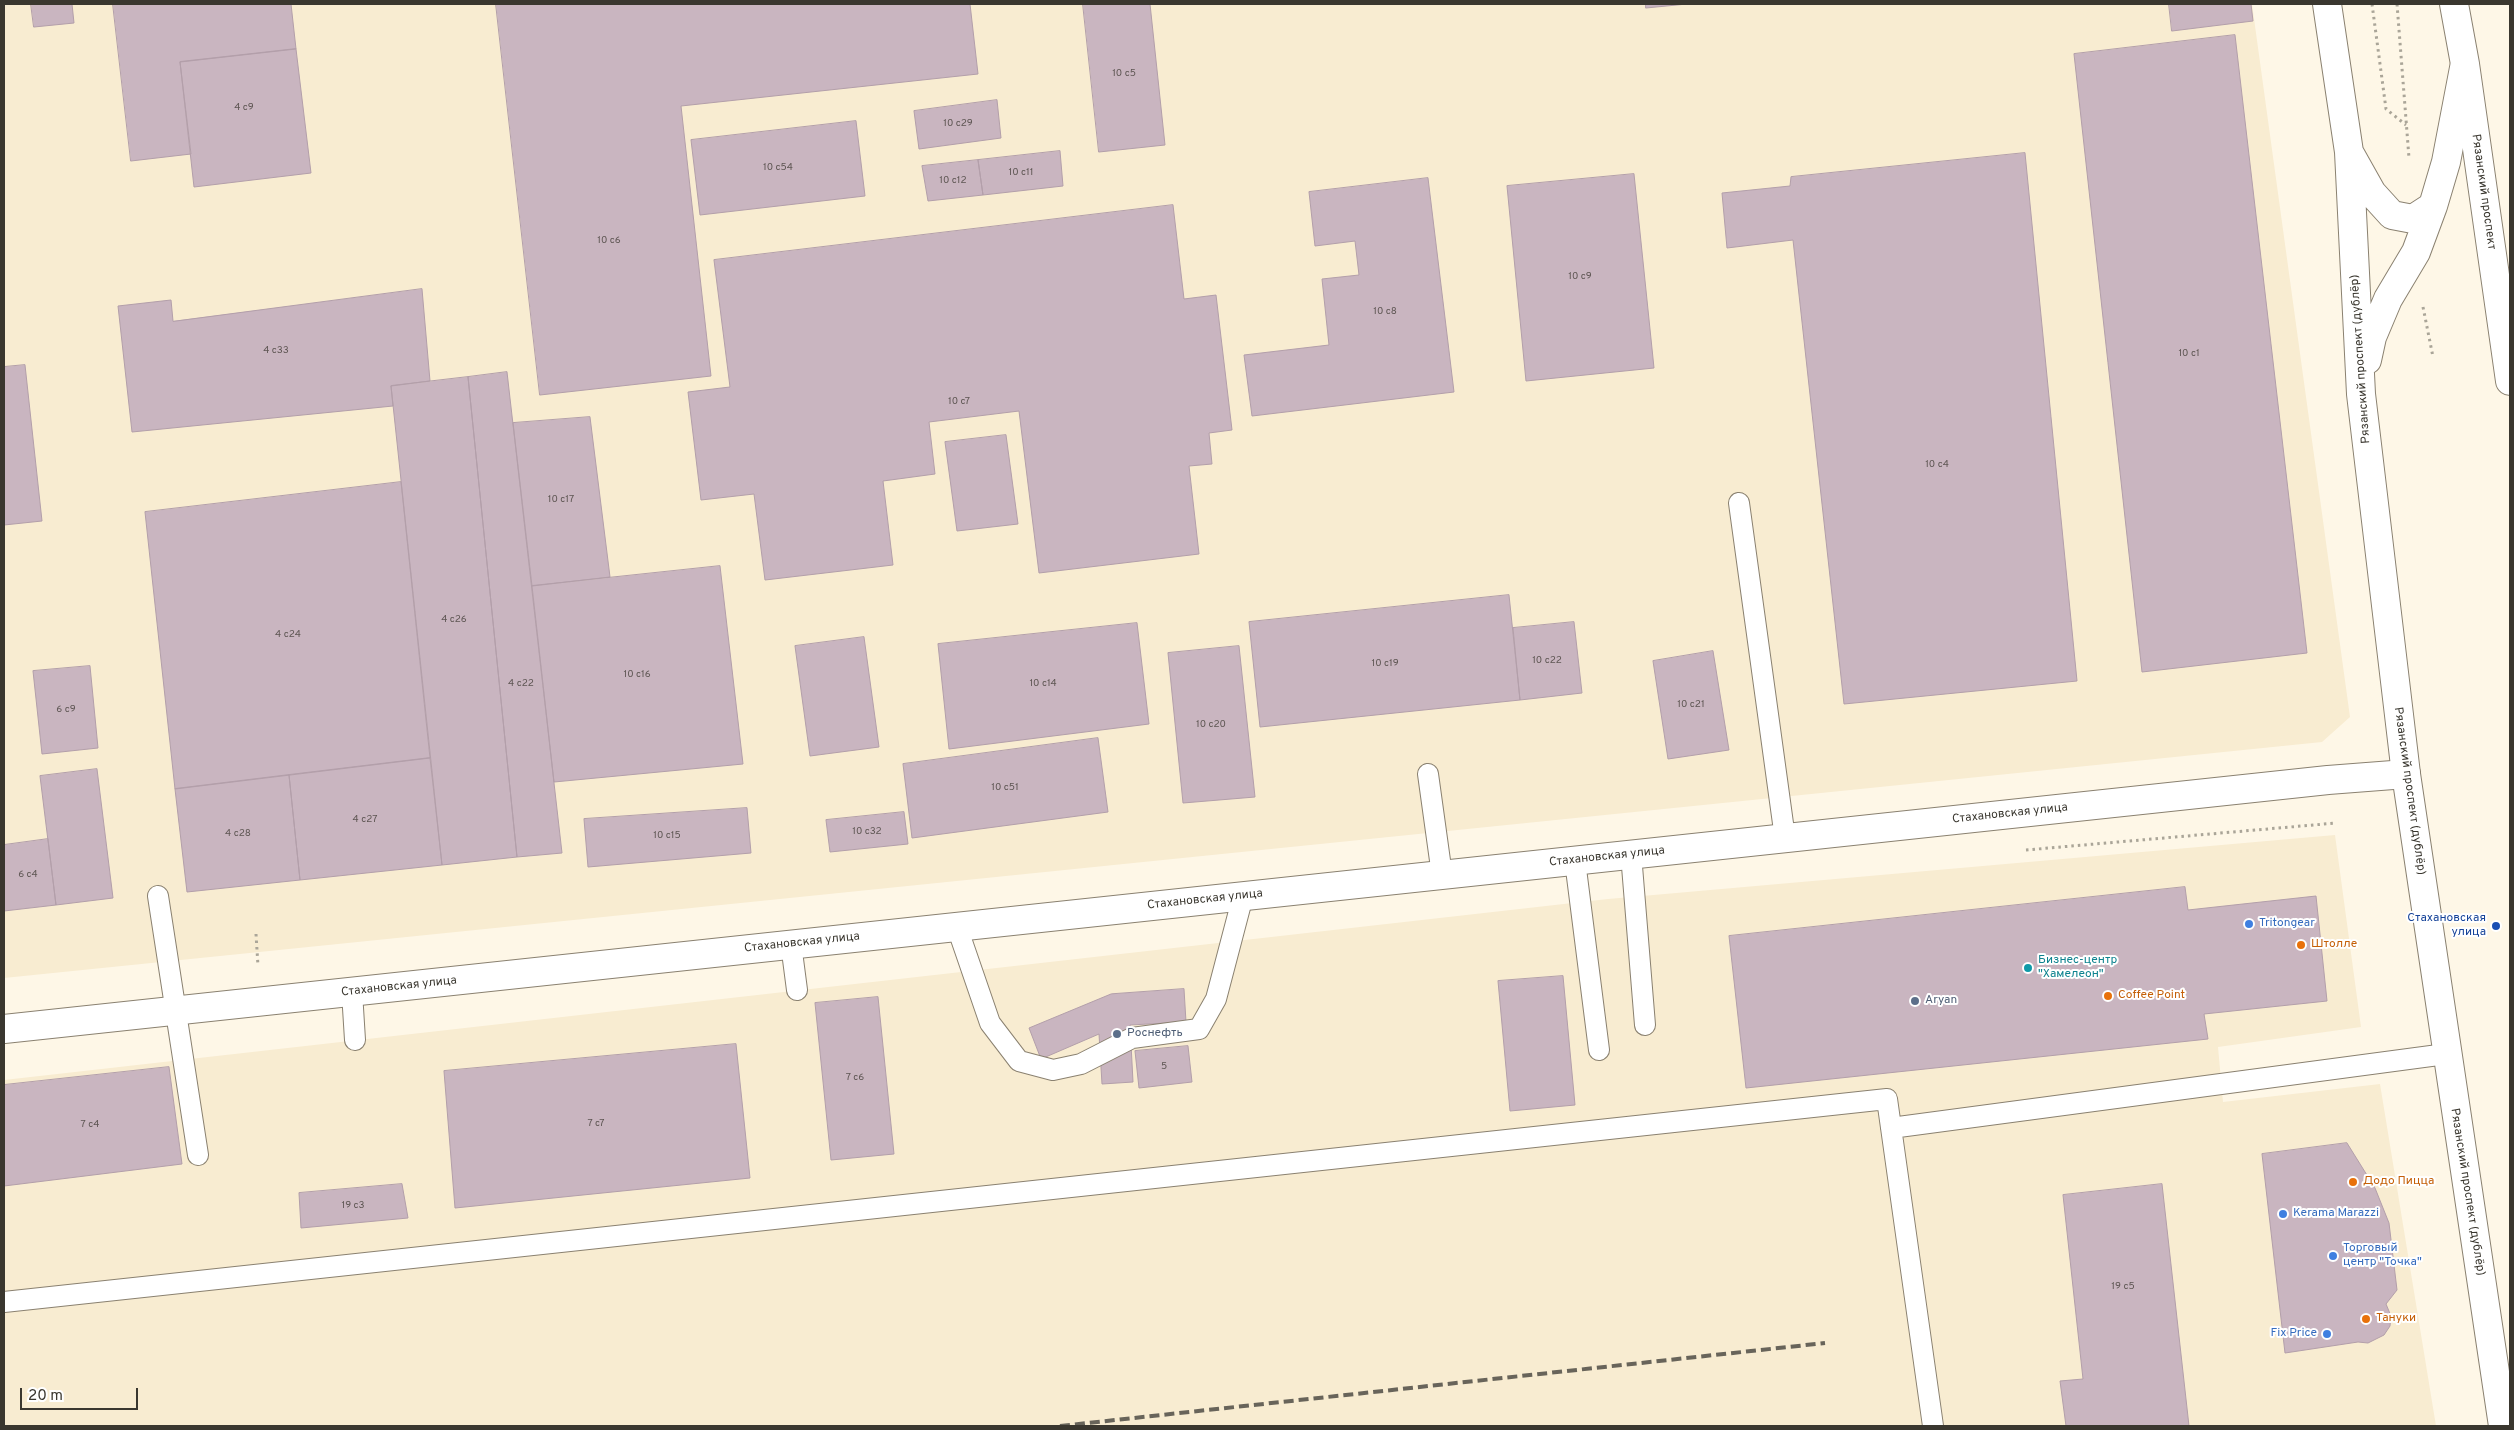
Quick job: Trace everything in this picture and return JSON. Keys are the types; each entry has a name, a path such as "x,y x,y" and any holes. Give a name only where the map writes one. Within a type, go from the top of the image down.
{"street":[{"name":"Рязанский проспект (дублёр)","path":"2327,4 2349,152 2361,394 2406,774 2446,1054 2503,1426"},
{"name":"Рязанский проспект","path":"2454,4 2465,64 2510,381"},
{"path":"2361,394 2372,337 2388,299 2416,252 2433,206 2446,162 2465,64"},
{"path":"2349,152 2372,193 2392,215 2413,219 2433,206"},
{"name":"Стахановская улица","path":"4,1029 1442,874 2328,780 2406,774"}],"lane":[{"path":"1739,503 1785,838"},
{"path":"1428,774 1442,874"},
{"path":"1631,854 1645,1026"},
{"path":"1575,861 1599,1050"},
{"path":"158,896 198,1156"},
{"path":"957,927 990,1023 1019,1061 1052,1070 1081,1064 1132,1038 1199,1029 1216,999 1243,896"},
{"path":"792,944 797,990"},
{"path":"352,992 355,1040"},
{"path":"1891,1128 2446,1054"},
{"path":"4,1302 1887,1099 1932,1426"}],"path":[{"path":"2372,4 2386,109 2406,125"},
{"path":"2397,4 2410,164"},
{"path":"2422,299 2433,358"}],"shaded area":[{"path":"4,4 2252,4 2350,717 2322,742 4,978"},
{"path":"2335,835 2361,1027 2218,1047 2223,1102 2380,1084 2436,1426 4,1426 4,1080 1608,899"}],"building":[{"path":"31,4 72,4 74,23 34,27"},
{"path":"113,4 291,4 296,49 180,62 191,154 131,161"},
{"path":"496,4 970,4 978,74 681,106 711,376 540,395"},
{"path":"1083,4 1150,4 1165,145 1099,152"},
{"path":"1646,4 1687,4 1646,8"},
{"path":"2169,4 2251,4 2253,21 2172,31"},
{"path":"2235,35 2307,653 2142,672 2074,54"},
{"path":"296,49 311,173 194,187 180,62"},
{"path":"997,100 1001,138 919,149 914,111"},
{"path":"856,121 865,196 700,215 691,140"},
{"path":"1060,151 1063,186 983,195 978,160"},
{"path":"2025,153 2077,681 1844,704 1793,240 1727,248 1722,193 1790,186 1791,177"},
{"path":"978,160 983,195 928,201 922,166"},
{"path":"1634,174 1654,368 1526,381 1507,186"},
{"path":"1428,178 1454,392 1252,416 1244,355 1329,345 1322,279 1359,275 1355,241 1315,246 1309,192"},
{"path":"1173,205 1184,299 1216,295 1232,430 1209,433 1212,464 1189,466 1199,554 1039,573 1019,411 929,422 935,474 883,481 893,565 765,580 754,494 701,500 688,392 730,387 714,260"},
{"path":"422,289 430,381 391,386 393,406 132,432 118,306 171,300 173,321"},
{"path":"25,365 42,521 4,525 4,367"},
{"path":"507,372 562,853 517,857 468,377"},
{"path":"468,377 517,857 442,865 391,386"},
{"path":"590,417 610,577 532,586 513,423"},
{"path":"1006,435 1018,524 957,531 945,442"},
{"path":"401,482 430,758 175,789 145,512"},
{"path":"720,566 743,764 554,782 532,586"},
{"path":"1509,595 1520,700 1260,727 1249,622"},
{"path":"1574,622 1582,693 1520,700 1513,628"},
{"path":"1137,623 1149,724 949,749 938,644"},
{"path":"864,637 879,747 810,756 795,646"},
{"path":"1239,646 1255,797 1183,803 1168,653"},
{"path":"1713,651 1729,750 1668,759 1653,661"},
{"path":"90,666 98,748 42,754 33,671"},
{"path":"1098,738 1108,812 912,838 903,764"},
{"path":"430,758 442,865 300,880 289,775"},
{"path":"97,769 113,898 56,905 40,776"},
{"path":"289,775 300,880 187,892 175,789"},
{"path":"747,808 751,853 588,867 584,819"},
{"path":"904,812 908,844 830,852 826,820"},
{"path":"48,839 56,905 4,911 4,845"},
{"name":"Бизнес-центр \"Хамелеон\"","path":"2185,887 2188,910 2316,896 2327,1001 2204,1014 2208,1039 1746,1088 1729,936"},
{"path":"1563,976 1575,1105 1510,1111 1498,981"},
{"path":"1184,989 1186,1022 1130,1025 1133,1082 1102,1084 1099,1034 1041,1059 1029,1028 1111,994"},
{"path":"878,997 894,1154 831,1160 815,1003"},
{"path":"736,1044 750,1178 455,1208 444,1071"},
{"path":"1188,1046 1192,1082 1139,1088 1135,1051"},
{"path":"169,1067 182,1164 4,1186 4,1085"},
{"name":"Торговый центр \"Точка\"","path":"2347,1143 2375,1188 2389,1223 2397,1290 2386,1304 2391,1316 2390,1326 2384,1335 2368,1343 2358,1342 2285,1353 2262,1154"},
{"path":"402,1184 408,1218 301,1228 299,1193"},
{"path":"2162,1184 2189,1426 2066,1426 2060,1381 2083,1379 2063,1195"}],"railway":[{"path":"1060,1426 1825,1343"}],"place":[{"name":"Tritongear","path":"2249,924"},
{"name":"Стахановская улица","path":"2496,926"},
{"name":"Штолле","path":"2301,945"},
{"name":"Бизнес-центр \"Хамелеон\"","path":"2028,968"},
{"name":"Coffee Point","path":"2108,996"},
{"name":"Aryan","path":"1915,1001"},
{"name":"Роснефть","path":"1117,1034"},
{"name":"Додо Пицца","path":"2353,1182"},
{"name":"Kerama Marazzi","path":"2283,1214"},
{"name":"Торговый центр \"Точка\"","path":"2333,1256"},
{"name":"Тануки","path":"2366,1319"},
{"name":"Fix Price","path":"2327,1334"}]}
